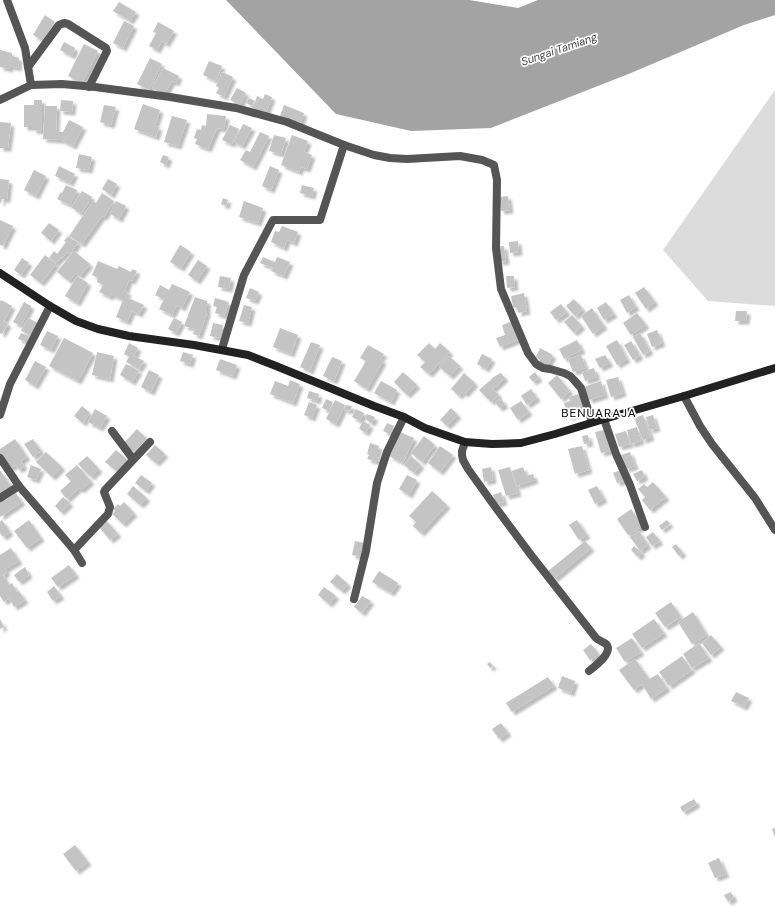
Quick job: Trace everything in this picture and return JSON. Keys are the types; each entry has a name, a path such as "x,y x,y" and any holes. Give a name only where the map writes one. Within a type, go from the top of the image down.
{"main road":[{"path":"0,273 50,306 76,321 98,329 129,336 194,345 248,355 404,417 425,428 465,442 492,444 521,443 775,368"}],"street":[{"path":"7,0 25,48 31,85"},
{"path":"28,67 59,25 64,23 68,24 107,49 90,87"},
{"path":"0,100 31,85 62,84 170,97 236,108 287,122 344,145 390,158 460,156 482,160 494,165 497,180 496,248 501,289 528,353 536,364 543,368 564,373 574,380 581,388 592,422"},
{"path":"222,350 244,275 273,220 320,220 344,145"},
{"path":"0,415 10,384 50,306"},
{"path":"684,396 700,426 712,444 755,498 775,530"},
{"path":"354,599 366,551 377,483 387,452 404,417"},
{"path":"604,419 616,454 630,485 645,527"},
{"path":"112,431 133,459"},
{"path":"74,550 108,514 110,507 104,492 105,490 150,442"},
{"path":"465,442 462,451 463,460 491,502 596,638 607,645 608,650 602,660 589,671"},
{"path":"0,458 19,486 74,550 82,563"},
{"path":"0,498 19,486"}],"shaded area":[{"path":"775,90 775,306 708,301 663,250"}],"water":[{"name":"Sungai Tamiang","path":"226,0 469,0 518,8 538,0 775,0 775,15 744,25 631,73 491,128 411,131 336,114"}],"building":[{"path":"119,2 136,12 130,21 113,11"},
{"path":"45,15 55,22 43,41 33,35"},
{"path":"124,21 134,26 123,48 113,43"},
{"path":"158,22 174,31 166,44 162,41 157,50 149,46 156,33 153,32"},
{"path":"64,42 75,48 72,56 60,50"},
{"path":"84,44 98,51 82,83 68,76"},
{"path":"0,50 12,53 12,56 19,58 18,68 10,66 9,69 0,67"},
{"path":"150,58 162,64 149,90 137,84"},
{"path":"209,61 222,66 216,81 203,75"},
{"path":"163,68 179,76 176,83 172,81 164,95 152,88"},
{"path":"222,72 233,77 224,97 216,93 219,88 216,86"},
{"path":"237,88 246,93 240,105 230,100"},
{"path":"265,94 272,97 266,113 253,108 257,96 263,99"},
{"path":"249,98 255,101 252,106 246,103"},
{"path":"34,100 42,100 42,131 33,130 33,127 24,127 24,105 34,105"},
{"path":"61,100 73,101 72,112 60,111"},
{"path":"143,104 160,110 155,126 159,127 156,137 134,129"},
{"path":"104,105 116,107 111,125 100,122"},
{"path":"284,105 304,113 300,124 280,116"},
{"path":"45,106 57,106 56,132 63,132 69,120 83,127 73,146 61,140 43,139"},
{"path":"207,114 226,116 224,129 217,128 208,149 195,144 197,139 194,138 197,129 201,130 202,125 206,126"},
{"path":"172,116 187,120 178,146 164,142"},
{"path":"0,122 11,123 8,148 0,148"},
{"path":"243,124 252,128 242,146 234,142"},
{"path":"230,125 239,129 232,144 222,140"},
{"path":"260,132 269,136 253,167 240,160 246,150 250,152"},
{"path":"274,135 286,138 281,154 269,151"},
{"path":"292,135 308,141 304,152 312,155 307,169 301,167 299,172 281,165"},
{"path":"79,154 92,157 89,170 76,168"},
{"path":"163,155 169,157 166,165 160,162"},
{"path":"59,166 75,174 70,183 55,176"},
{"path":"270,166 279,170 271,190 262,186"},
{"path":"34,170 46,176 36,196 24,190"},
{"path":"0,179 9,180 7,199 2,199 1,203 0,203"},
{"path":"108,179 117,184 111,195 102,189"},
{"path":"66,185 77,190 70,205 57,199"},
{"path":"302,185 314,188 312,196 300,193"},
{"path":"82,191 92,197 81,214 71,207"},
{"path":"102,193 114,201 104,217 102,216 82,244 69,236 93,201 96,203"},
{"path":"508,196 510,210 501,211 499,197"},
{"path":"223,198 228,200 226,206 221,204"},
{"path":"116,201 126,206 119,219 110,214"},
{"path":"244,201 263,208 258,223 239,217"},
{"path":"0,220 13,226 3,246 0,245"},
{"path":"49,223 59,230 51,241 41,233"},
{"path":"282,226 298,232 294,243 287,240 284,248 271,242 275,231 279,232"},
{"path":"68,236 78,243 70,254 67,252 56,263 49,258 54,251 57,254 66,242 64,241"},
{"path":"518,241 519,252 510,253 509,242"},
{"path":"180,245 191,252 181,268 170,262"},
{"path":"504,246 506,261 499,262 498,247"},
{"path":"74,251 90,264 80,276 76,273 69,281 57,272"},
{"path":"45,255 56,264 41,283 30,275"},
{"path":"263,257 275,262 277,257 290,262 284,276 271,271 273,268 260,263"},
{"path":"22,258 29,263 21,275 14,270"},
{"path":"198,260 207,266 197,281 188,275"},
{"path":"98,261 117,269 119,266 131,272 132,269 137,271 132,281 129,280 125,291 128,292 126,297 144,305 139,314 132,311 127,322 116,317 123,300 111,294 110,297 99,292 103,285 97,282 98,278 92,275"},
{"path":"77,276 88,283 77,303 65,296"},
{"path":"220,276 231,278 229,289 218,287"},
{"path":"506,276 514,276 515,287 507,288"},
{"path":"172,284 190,292 182,308 177,305 172,315 159,309 164,299 155,295 160,285 169,290"},
{"path":"644,287 655,302 646,309 635,293"},
{"path":"250,288 259,292 255,301 246,298"},
{"path":"524,293 527,311 518,313 518,308 513,307 511,296"},
{"path":"629,295 636,307 627,313 620,300"},
{"path":"195,297 207,301 207,313 199,336 193,334 195,329 184,326"},
{"path":"215,298 229,302 224,316 215,313 217,307 213,306"},
{"path":"574,299 583,309 575,316 566,306"},
{"path":"1,300 12,306 4,321 8,324 2,334 0,333"},
{"path":"24,302 31,306 21,326 13,322"},
{"path":"606,302 614,314 604,320 597,308"},
{"path":"561,304 567,312 556,320 550,312"},
{"path":"244,305 252,307 248,323 239,321"},
{"path":"592,308 604,326 593,334 581,316"},
{"path":"736,311 747,311 746,321 735,321"},
{"path":"637,313 646,325 631,335 623,323"},
{"path":"572,315 582,326 574,333 564,322"},
{"path":"28,318 38,323 32,336 21,331"},
{"path":"174,318 182,322 176,333 168,329"},
{"path":"513,321 520,339 500,347 496,338 505,335 502,325"},
{"path":"213,323 223,325 220,338 210,336"},
{"path":"280,328 298,335 291,354 273,347"},
{"path":"657,330 662,343 652,347 647,334"},
{"path":"47,331 58,336 51,350 40,345"},
{"path":"21,333 29,336 26,342 18,339"},
{"path":"640,333 650,351 643,355 633,337"},
{"path":"64,338 93,353 78,381 49,366"},
{"path":"577,340 582,350 564,359 559,349"},
{"path":"617,340 627,359 617,365 606,346"},
{"path":"631,341 640,356 633,360 624,345"},
{"path":"311,342 320,345 310,371 300,367"},
{"path":"129,343 138,348 134,356 144,361 139,369 126,362 129,357 124,354"},
{"path":"429,343 435,349 440,343 450,352 429,374 420,367 425,362 417,355"},
{"path":"368,345 384,354 380,359 383,361 367,389 354,381 366,361 360,358"},
{"path":"540,348 553,355 547,367 538,362 540,360 536,357"},
{"path":"97,352 114,356 110,379 92,375"},
{"path":"183,352 193,355 190,364 180,361"},
{"path":"482,354 492,359 486,369 477,364"},
{"path":"581,355 586,368 573,372 568,359"},
{"path":"605,355 610,363 600,368 595,359"},
{"path":"449,356 460,366 450,376 439,367"},
{"path":"332,357 342,361 334,381 323,376"},
{"path":"220,359 237,365 233,376 216,370"},
{"path":"35,361 46,367 35,386 25,380"},
{"path":"126,364 139,371 132,382 120,375"},
{"path":"594,368 597,377 585,381 582,372"},
{"path":"149,370 159,375 151,392 141,387"},
{"path":"403,372 417,385 407,395 394,382"},
{"path":"535,372 539,378 533,382 529,377"},
{"path":"464,373 475,383 465,394 462,392 459,396 451,389"},
{"path":"501,373 505,378 493,389 499,395 491,402 479,390 495,376"},
{"path":"557,375 570,391 561,399 548,383"},
{"path":"618,377 623,393 611,397 606,380"},
{"path":"290,380 300,384 293,403 270,394 275,381 288,386"},
{"path":"381,381 397,390 391,402 374,393"},
{"path":"601,381 605,395 589,400 584,387"},
{"path":"531,389 537,398 527,405 521,396"},
{"path":"309,391 319,394 317,401 307,398"},
{"path":"579,394 585,411 568,417 564,403 570,401 569,397"},
{"path":"501,398 505,405 499,408 495,402"},
{"path":"326,399 333,402 329,411 322,408"},
{"path":"335,400 345,405 336,424 326,419"},
{"path":"521,401 529,412 518,420 510,408"},
{"path":"309,402 317,405 312,418 304,415"},
{"path":"346,405 352,406 350,411 344,410"},
{"path":"82,406 90,413 83,423 74,416"},
{"path":"451,408 458,415 447,426 440,420"},
{"path":"95,409 107,416 100,428 88,422"},
{"path":"356,409 364,413 360,421 352,417"},
{"path":"367,414 375,417 372,423 365,419"},
{"path":"643,415 651,437 643,440 634,418"},
{"path":"653,415 657,428 650,430 646,417"},
{"path":"363,421 370,425 366,433 359,429"},
{"path":"387,423 394,426 390,434 383,431"},
{"path":"637,427 641,441 631,444 627,430"},
{"path":"137,429 147,439 134,452 124,443"},
{"path":"604,430 610,451 601,453 595,432"},
{"path":"626,431 630,444 619,447 615,434"},
{"path":"400,432 414,438 403,463 389,456"},
{"path":"588,435 590,443 584,444 582,436"},
{"path":"424,436 435,445 422,462 411,453"},
{"path":"15,439 27,457 21,461 24,466 19,470 15,465 10,468 0,454 0,449"},
{"path":"33,439 41,451 33,457 24,444"},
{"path":"370,443 379,446 376,457 379,458 378,462 367,459 369,455 367,454"},
{"path":"155,445 165,454 156,463 146,455"},
{"path":"440,446 453,455 440,472 428,463"},
{"path":"582,446 589,470 575,474 568,449"},
{"path":"116,450 128,460 118,472 105,462"},
{"path":"46,452 62,467 52,477 36,462"},
{"path":"630,452 635,466 626,469 621,455"},
{"path":"87,456 99,469 91,477 78,464"},
{"path":"411,456 421,465 414,473 404,465"},
{"path":"31,465 41,469 36,480 27,477"},
{"path":"77,465 91,481 81,490 79,488 67,499 60,491 71,481 65,475"},
{"path":"491,467 493,480 484,482 482,469"},
{"path":"510,467 518,493 506,496 498,470"},
{"path":"523,467 526,476 533,474 535,480 517,486 512,471"},
{"path":"0,470 12,487 1,495 0,493"},
{"path":"621,470 625,480 617,483 613,473"},
{"path":"642,470 645,477 637,481 633,474"},
{"path":"141,475 152,483 146,491 135,483"},
{"path":"407,475 417,480 409,495 399,489"},
{"path":"653,482 666,497 650,510 642,500 645,497 638,489 644,484 647,487"},
{"path":"133,486 147,498 140,505 127,494"},
{"path":"597,486 604,499 595,504 588,490"},
{"path":"432,491 447,505 421,533 413,526 416,522 409,516"},
{"path":"501,492 504,502 496,504 493,495"},
{"path":"16,493 22,502 0,517 0,502"},
{"path":"63,497 70,503 61,512 55,506"},
{"path":"124,502 134,513 123,524 112,514 115,511 113,509 118,504 120,506"},
{"path":"631,509 643,526 628,535 617,519"},
{"path":"2,520 10,532 3,537 0,533 0,522"},
{"path":"29,520 41,538 27,548 14,531"},
{"path":"577,520 587,535 579,540 569,525"},
{"path":"667,520 670,524 662,530 659,526"},
{"path":"107,521 118,534 110,540 100,528"},
{"path":"639,531 648,545 640,551 630,537"},
{"path":"653,532 660,541 652,546 646,537"},
{"path":"355,541 365,543 362,557 352,555"},
{"path":"585,541 591,548 554,579 548,571"},
{"path":"676,544 683,553 679,556 672,547"},
{"path":"634,546 642,553 638,557 631,550"},
{"path":"11,548 19,561 5,569 7,572 3,575 9,585 12,583 17,592 19,591 25,600 14,607 9,598 4,602 0,596 0,555"},
{"path":"69,565 76,575 58,587 51,578"},
{"path":"25,567 29,575 19,582 14,575"},
{"path":"379,571 398,583 391,593 372,582"},
{"path":"337,574 348,584 342,591 330,582"},
{"path":"54,586 61,596 53,601 47,592"},
{"path":"324,587 336,596 329,604 318,595"},
{"path":"362,596 371,601 362,613 354,607"},
{"path":"671,602 681,617 665,627 655,613"},
{"path":"693,612 707,635 692,644 678,622"},
{"path":"0,619 4,627 0,629"},
{"path":"654,619 664,633 642,648 632,634"},
{"path":"711,635 721,647 711,655 702,643"},
{"path":"632,638 641,652 625,662 616,648"},
{"path":"699,643 709,658 692,668 683,654"},
{"path":"591,644 599,654 590,660 583,650"},
{"path":"682,656 692,670 669,686 659,672"},
{"path":"635,659 649,679 658,674 667,688 651,699 642,684 634,690 619,670"},
{"path":"490,662 493,666 490,668 487,664"},
{"path":"562,676 575,681 571,693 558,688"},
{"path":"548,677 554,686 512,712 506,703"},
{"path":"736,692 749,698 744,707 731,701"},
{"path":"501,723 508,733 499,739 492,729"},
{"path":"694,799 697,804 683,812 680,807"},
{"path":"775,828 775,837 772,829"},
{"path":"75,845 88,862 76,871 63,854"},
{"path":"719,858 726,874 715,878 708,863"},
{"path":"731,892 734,898 728,902 724,895"}],"district":[{"name":"BENUARAJA","path":"599,413"}]}
